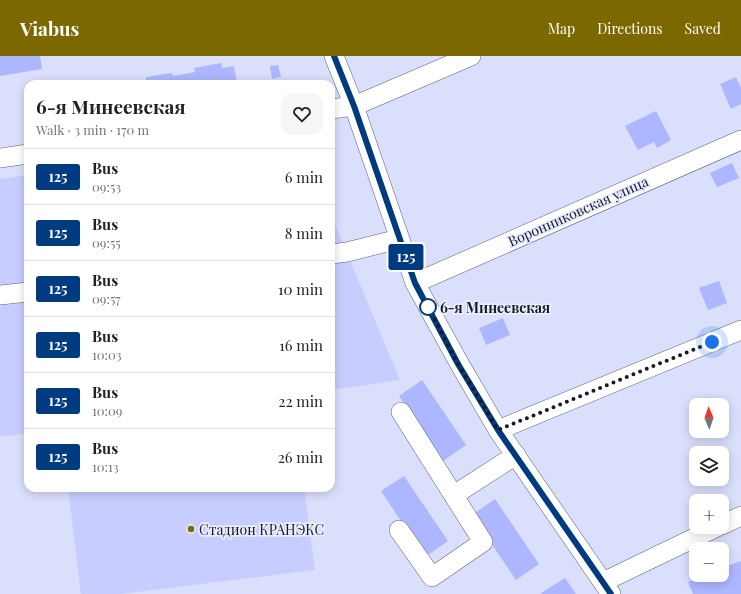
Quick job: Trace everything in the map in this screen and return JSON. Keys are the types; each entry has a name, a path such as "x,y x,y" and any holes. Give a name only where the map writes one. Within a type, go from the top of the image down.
{"street":[{"path":"334,56 354,106 415,283 458,364 498,430 607,588 704,534"},
{"path":"335,109 354,106 472,56"},
{"name":"Воронниковская улица","path":"415,283 741,140"},
{"path":"0,158 24,155"},
{"path":"335,254 399,239"},
{"path":"0,295 24,292"},
{"path":"498,430 741,330"},
{"path":"399,530 432,577 483,542 401,412"},
{"path":"454,495 516,455"},
{"path":"729,522 741,516"}],"shaded area":[{"path":"24,176 24,434 0,437 0,179"},
{"path":"335,225 400,380 335,389"},
{"name":"Стадион КРАНЭКС","path":"68,492 305,492 315,570 120,594 81,594"}],"building":[{"path":"0,56 40,56 42,69 0,76"},
{"path":"221,63 222,68 234,66 236,80 146,80 146,77 172,73 173,76 195,72 194,68"},
{"path":"278,65 281,77 272,79 270,66"},
{"path":"736,77 741,88 741,104 731,109 720,84"},
{"path":"656,111 671,140 657,148 654,142 638,150 625,126"},
{"path":"732,163 739,178 717,187 710,173"},
{"path":"719,281 727,303 708,310 699,288"},
{"path":"503,318 510,335 486,345 479,328"},
{"path":"422,380 466,445 443,461 399,396"},
{"path":"404,476 448,541 425,557 381,491"},
{"path":"495,499 539,564 516,580 472,515"},
{"path":"741,561 741,594 693,594 689,582 729,582 729,565"},
{"path":"565,578 576,594 541,593"}],"bus line":[{"name":"125","path":"334,56 354,106 415,283 458,364 498,430 611,594"}],"place":[{"name":"6-я Минеевская","path":"428,307"},
{"name":"Стадион КРАНЭКС","path":"191,529"}],"route":[{"path":"428,307 458,364 498,430 712,342"}]}
